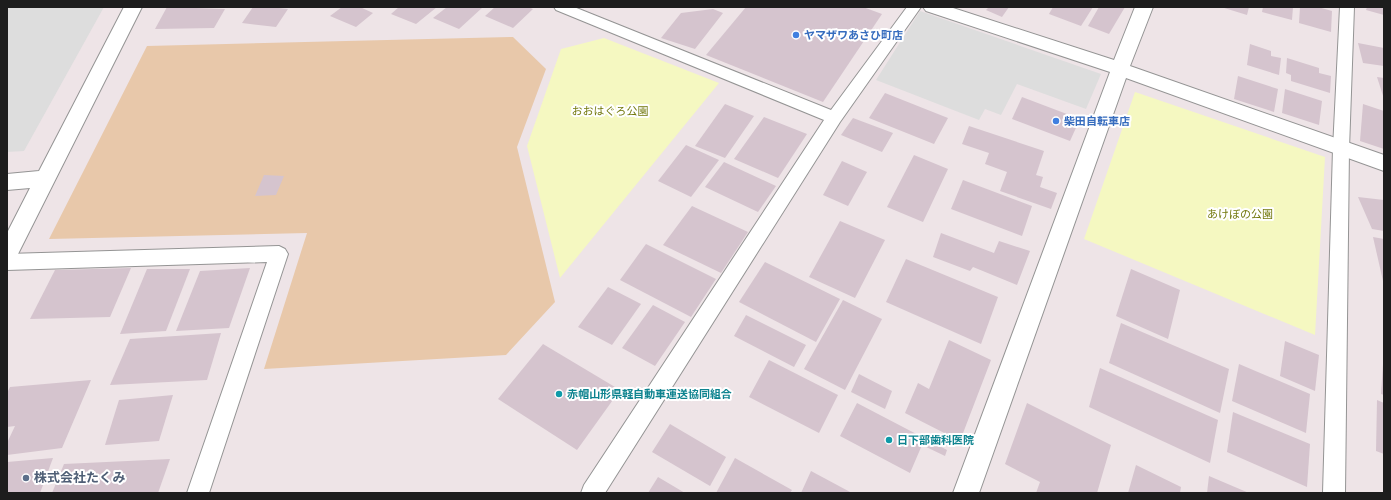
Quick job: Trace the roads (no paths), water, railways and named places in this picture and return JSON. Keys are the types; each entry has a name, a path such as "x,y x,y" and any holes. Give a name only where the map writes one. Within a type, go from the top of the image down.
{"street":[{"path":"7,254 133,7"},
{"path":"932,7 1120,69 1341,149 1384,163"},
{"path":"966,493 1120,69 1144,7"},
{"path":"7,182 45,179"}],"lane":[{"path":"561,7 834,118"},
{"path":"592,493 834,118 914,7"},
{"path":"1334,493 1341,149 1347,7"},
{"path":"7,262 278,254 198,493"}],"place":[{"name":"ヤマザワあさひ町店","path":"796,35"},
{"name":"柴田自転車店","path":"1056,121"},
{"name":"赤帽山形県軽自動車運送協同組合","path":"559,394"},
{"name":"日下部歯科医院","path":"889,440"},
{"name":"株式会社たくみ","path":"26,478"}],"park label":[{"name":"おおはぐろ公園","path":"610,111"},
{"name":"あけぼの公園","path":"1240,214"}]}
